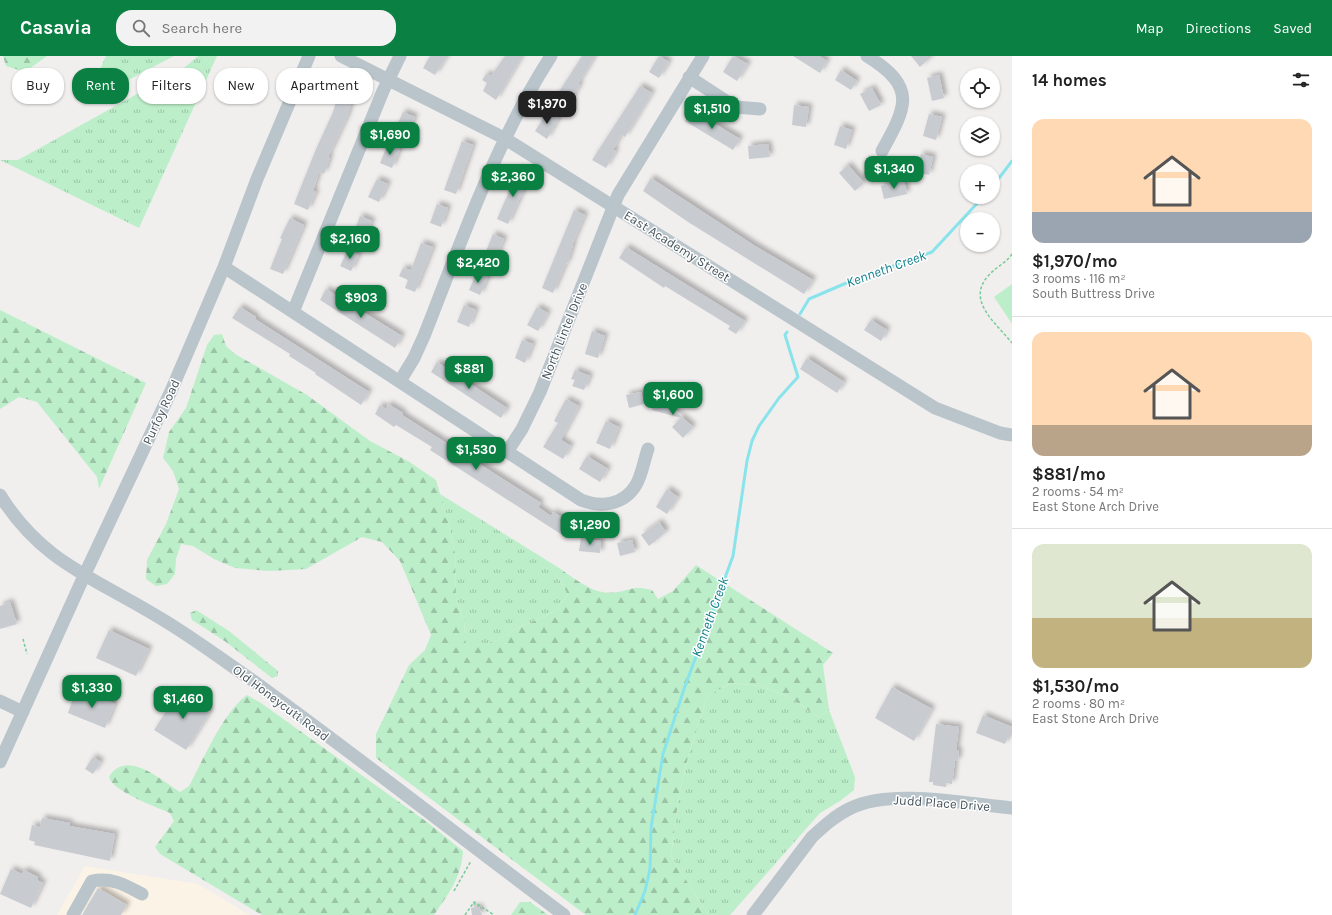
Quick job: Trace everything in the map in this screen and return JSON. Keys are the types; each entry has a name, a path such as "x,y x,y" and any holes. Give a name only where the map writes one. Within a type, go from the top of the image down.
{"street":[{"name":"Purfoy Road","path":"0,762 170,391 224,267 257,179 309,56"},
{"name":"East Academy Street","path":"341,56 504,138 935,408 1000,433 1012,435"},
{"path":"293,312 387,80 400,56"},
{"path":"400,381 414,358 424,336 504,138 527,94 550,56"},
{"name":"North Lintel Drive","path":"507,452 522,429 540,392 614,207 638,161 702,56"},
{"path":"867,56 892,73 902,90 902,109 900,116 882,151"},
{"path":"689,77 735,106 760,109"},
{"path":"224,267 581,500 592,504 613,503 633,490 637,483 648,449"},
{"name":"Old Honeycutt Road","path":"0,495 17,520 53,556 84,576 155,615 252,681 564,915"},
{"path":"0,701 23,712"},
{"name":"Judd Place Drive","path":"753,915 812,837 852,807 872,801 906,798 1012,808"},
{"path":"73,915 92,882 104,879 119,882 142,894"}],"path":[{"path":"1012,254 1008,260 990,274 984,281 980,287 979,296 980,303 1012,343"},
{"path":"23,639 27,654"},
{"path":"454,891 471,861"},
{"path":"474,902 475,907"},
{"path":"465,915 474,902"},
{"path":"474,902 494,915"}],"shaded area":[{"path":"85,866 198,884 250,915 57,915"}],"green space":[{"path":"3,56 47,56 30,68 12,68 6,66"},
{"path":"106,56 174,56 151,68 137,68 137,75 129,80 129,68 101,68"},
{"path":"198,56 217,56 206,80 206,68 184,68"},
{"path":"137,94 137,104 195,104 139,228 0,160 18,160 119,104 129,104 129,98"},
{"path":"1012,284 1012,324 994,297"},
{"path":"0,310 146,383 99,489 97,477 37,402 19,397 0,409"},
{"path":"222,334 226,346 235,354 307,395 370,441 408,461 436,480 447,517 455,554 456,598 464,622 466,647 475,648 498,640 517,628 546,616 557,609 568,594 553,569 556,566 578,581 601,592 609,593 641,588 652,590 658,599 673,591 696,565 833,653 823,665 829,710 818,717 789,697 761,686 732,683 708,695 689,753 679,794 671,856 708,915 586,915 376,758 376,734 409,665 425,650 431,635 400,561 382,542 362,537 306,569 269,571 235,568 214,559 193,546 181,544 176,559 175,574 167,584 156,586 146,579 147,560 166,524 179,489 173,471 163,458 169,432 186,408 207,345 214,335"},
{"path":"440,494 556,566 553,569 568,594 557,609 546,616 517,628 498,640 475,649 466,647 464,622 456,598 455,554 447,517"},
{"path":"196,610 229,631 278,671 278,676 272,678 226,642 192,620 190,613"},
{"path":"732,683 761,686 789,697 818,717 829,710 855,777 854,790 840,801 820,813 730,915 708,915 671,856 679,794 689,753 708,695"},
{"path":"247,695 261,703 427,822 463,851 462,861 457,877 434,915 262,915 160,854 155,847 174,821 170,813 145,803 126,793 118,788 109,777 116,769 125,766 134,766 154,775 180,792 189,786 207,750 230,712 238,702"},
{"path":"520,902 530,902 548,915 511,915"}],"building":[{"path":"430,56 447,56 435,75 423,68"},
{"path":"505,56 522,56 496,100 483,91 487,83 482,80 486,74 491,76"},
{"path":"582,56 595,56 578,84 580,85 568,106 555,98"},
{"path":"659,56 669,62 659,78 649,72"},
{"path":"733,56 748,64 737,81 723,72"},
{"path":"793,56 819,56 827,61 820,73"},
{"path":"911,56 932,56 920,67"},
{"path":"841,70 857,81 851,90 835,80"},
{"path":"939,75 944,98 932,101 927,78"},
{"path":"640,86 652,93 625,137 621,135 613,150 616,151 606,168 592,160"},
{"path":"872,88 881,105 869,111 860,94"},
{"path":"335,104 351,104 347,117 328,157 330,157 324,174 319,172 313,191 316,192 308,210 294,204 316,149"},
{"path":"794,105 809,107 806,127 792,125"},
{"path":"692,110 740,139 733,150 685,121"},
{"path":"548,111 559,118 547,139 535,131"},
{"path":"403,112 415,117 407,135 395,130"},
{"path":"929,114 942,117 936,140 923,136"},
{"path":"840,126 852,130 846,149 834,145"},
{"path":"462,141 473,145 456,194 444,190"},
{"path":"388,144 400,149 392,168 380,163"},
{"path":"768,144 770,157 749,159 748,146"},
{"path":"921,154 933,157 929,175 916,172"},
{"path":"848,165 864,183 855,191 839,173"},
{"path":"517,173 529,178 508,224 497,219"},
{"path":"651,178 755,246 813,280 804,294 688,222 643,191"},
{"path":"377,179 388,184 379,202 368,197"},
{"path":"904,180 907,194 884,199 881,186"},
{"path":"437,204 448,208 441,227 430,223"},
{"path":"574,210 585,215 572,245 567,264 566,263 553,293 542,288"},
{"path":"360,216 372,221 365,239 353,235"},
{"path":"290,218 304,225 283,274 270,269 282,239 280,238"},
{"path":"493,234 504,239 497,256 486,251"},
{"path":"421,243 433,247 415,292 405,288 408,280 399,276 403,268 411,270"},
{"path":"626,247 745,321 736,334 728,329 730,326 665,286 664,288 619,258"},
{"path":"348,250 359,255 351,271 340,266"},
{"path":"477,272 488,277 480,295 469,290"},
{"path":"326,289 402,336 395,348 320,300"},
{"path":"464,305 476,310 469,327 457,322"},
{"path":"240,307 256,317 255,319 369,392 361,405 289,356 290,354 232,318"},
{"path":"537,307 548,313 538,331 527,325"},
{"path":"871,320 887,330 881,341 864,330"},
{"path":"592,331 605,336 598,358 585,354"},
{"path":"522,340 533,344 525,363 515,358"},
{"path":"807,358 844,382 837,393 800,369"},
{"path":"437,362 507,408 501,418 431,372"},
{"path":"575,370 590,376 584,390 572,386 575,380 571,379"},
{"path":"641,392 644,404 629,408 626,395"},
{"path":"566,399 579,406 561,440 571,446 563,459 543,447 558,423 554,421"},
{"path":"655,399 676,403 674,410 693,427 683,438 672,427 681,418 652,410"},
{"path":"388,404 403,413 402,415 541,503 538,507 551,516 553,512 575,525 567,538 430,450 432,447 396,425 394,427 375,414 380,405 386,409"},
{"path":"606,421 619,427 610,449 596,443"},
{"path":"587,456 608,469 600,482 579,469"},
{"path":"667,489 678,497 667,514 656,507"},
{"path":"659,522 666,532 649,546 641,535"},
{"path":"581,538 601,541 600,553 579,551"},
{"path":"632,540 635,552 620,556 617,543"},
{"path":"10,602 17,624 0,629 0,606"},
{"path":"109,630 149,649 136,676 96,658"},
{"path":"892,687 932,709 914,741 875,718"},
{"path":"76,690 96,698 97,695 115,704 105,728 68,713"},
{"path":"179,692 187,697 189,694 203,704 201,707 210,712 186,750 154,730"},
{"path":"983,715 1012,727 1005,744 976,733"},
{"path":"936,724 959,727 956,750 959,751 958,761 955,760 952,784 946,783 946,787 933,785 933,782 929,782"},
{"path":"93,757 101,762 93,774 85,769"},
{"path":"42,818 70,823 69,826 115,834 110,861 34,845 35,842 29,840 32,825 40,827"},
{"path":"11,869 22,874 24,870 38,877 37,880 43,883 31,908 0,894"},
{"path":"98,888 127,905 121,915 82,915"},
{"path":"479,907 482,915 472,915 471,908"}],"waterway":[{"name":"Kenneth Creek","path":"1000,177 1012,161"},
{"name":"Kenneth Creek","path":"800,314 809,299 844,284 932,252 977,204"},
{"name":"Kenneth Creek","path":"635,915 645,891 650,869 651,828 663,754 684,689 733,556 747,461 752,441 759,426 779,398 798,377 785,335 787,332"}]}
